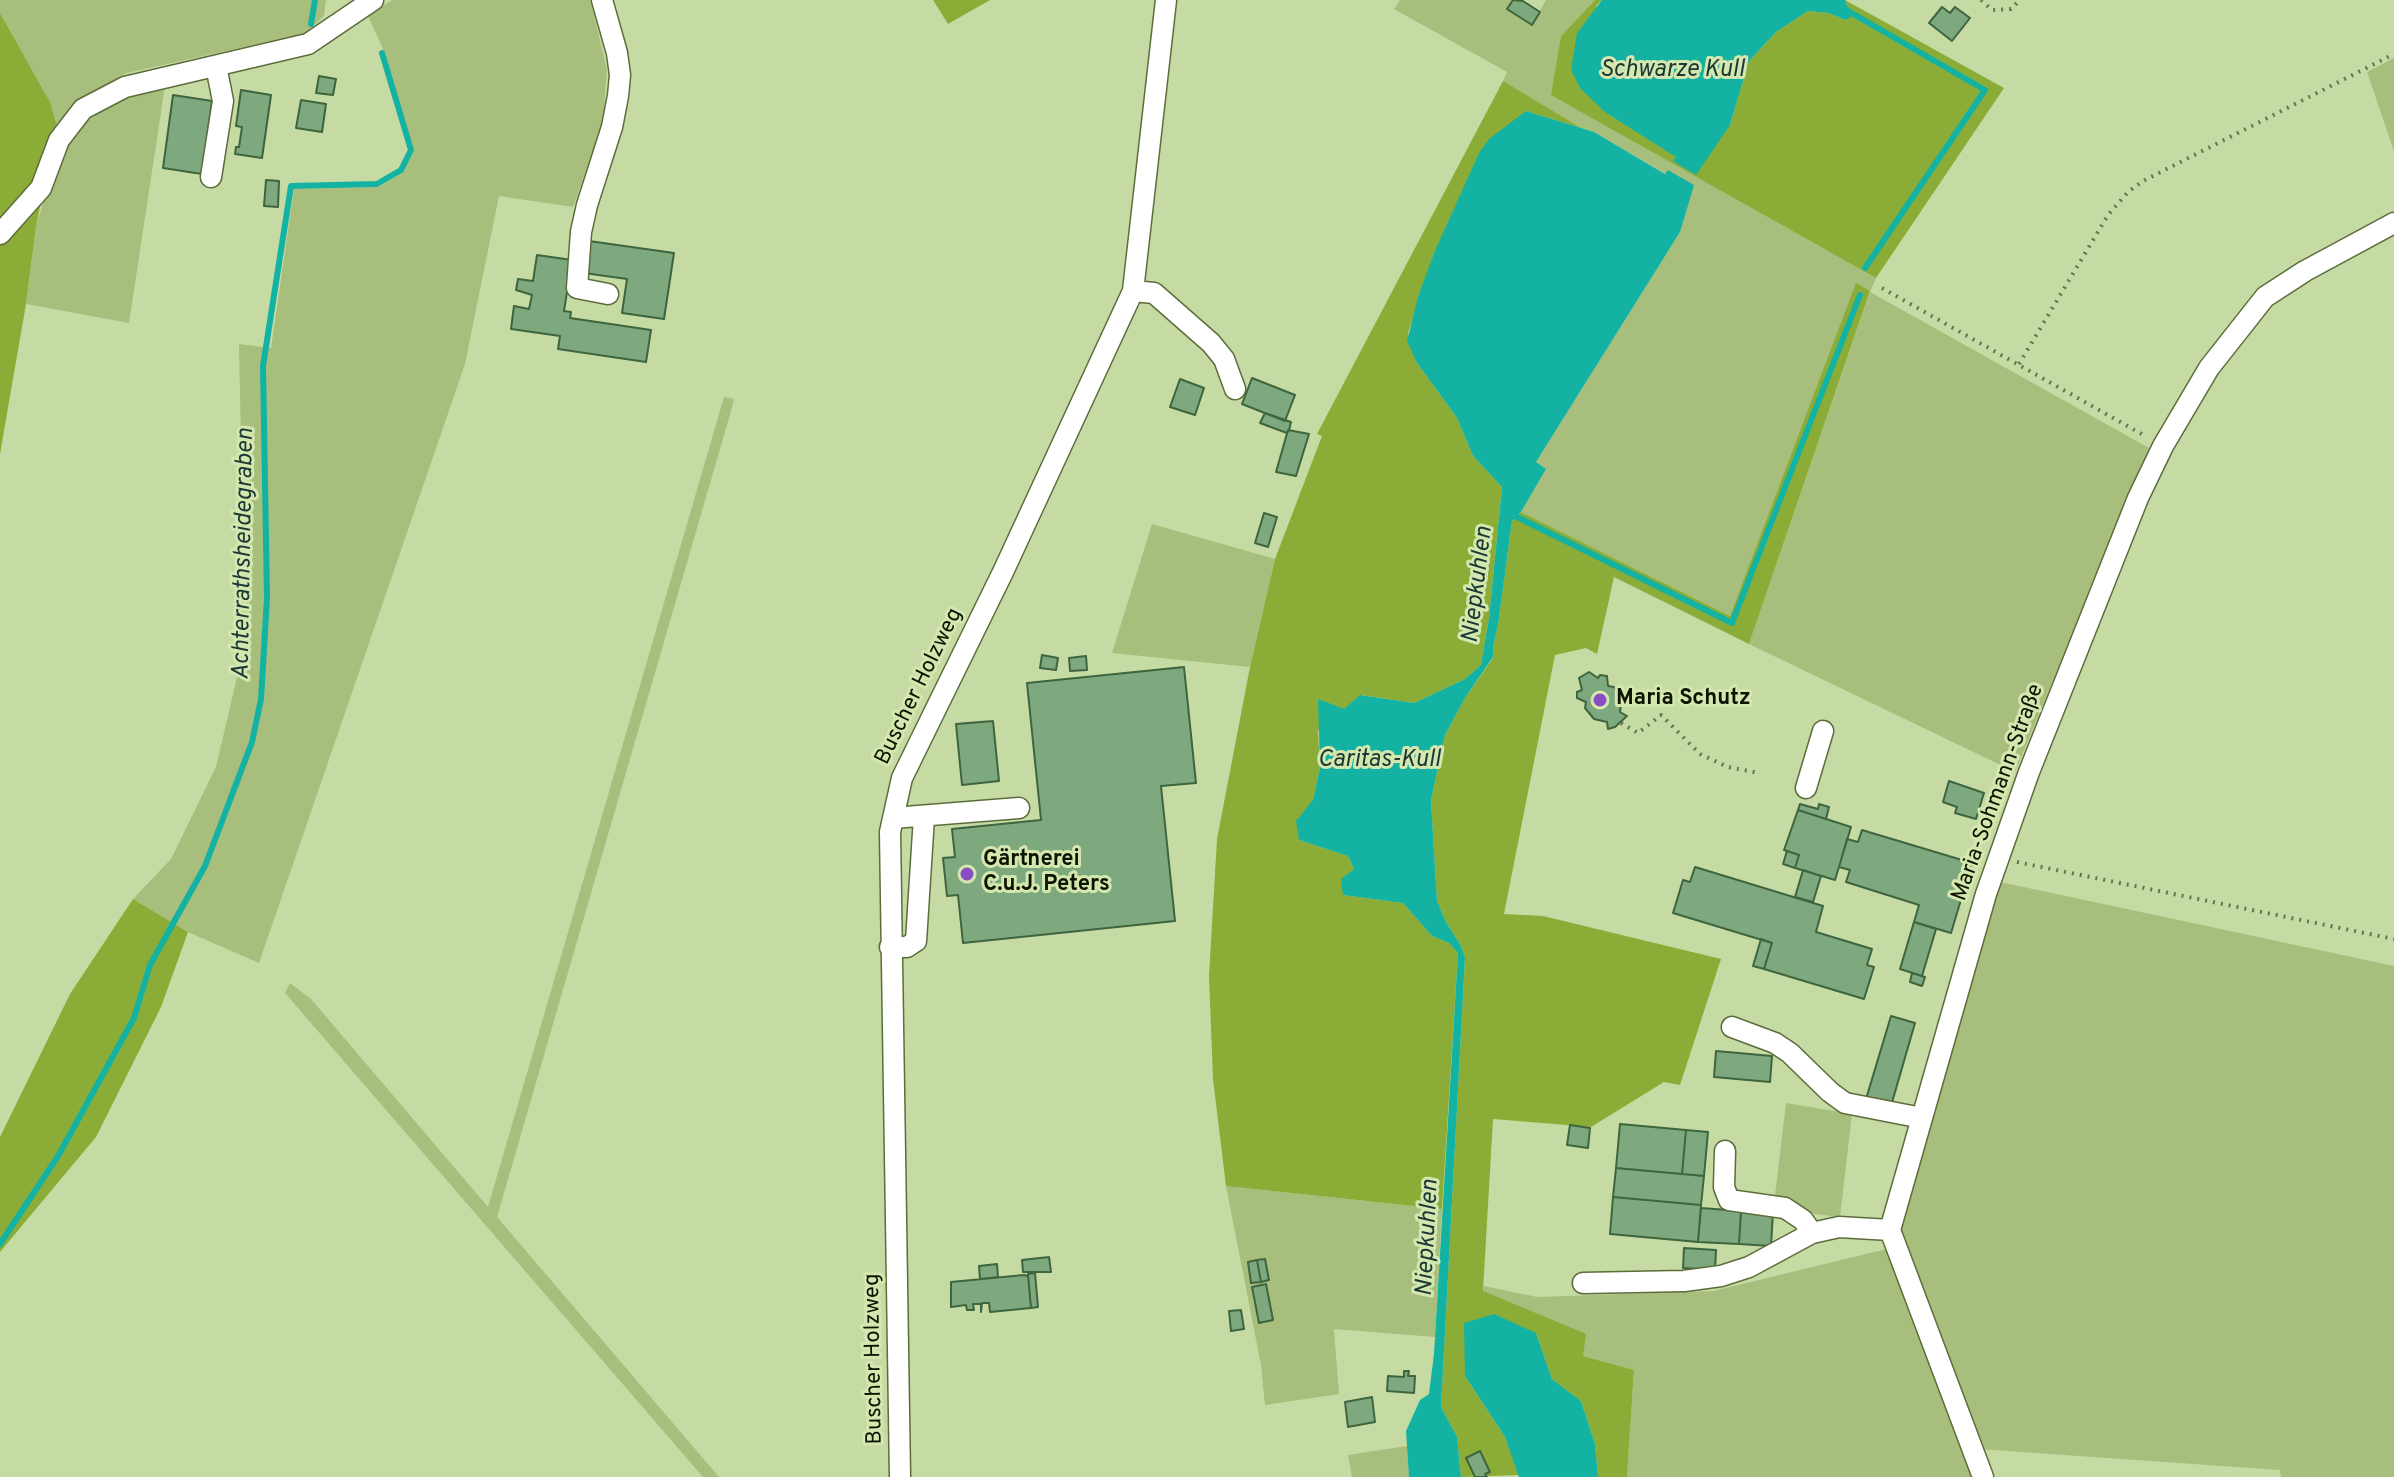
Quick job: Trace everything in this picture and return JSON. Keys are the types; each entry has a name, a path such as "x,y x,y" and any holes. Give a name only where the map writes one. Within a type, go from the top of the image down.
{"street":[{"path":"0,234 41,188 59,140 83,109 125,87 308,44 373,0"},
{"path":"602,0 620,75 618,96 581,232 577,288 608,294"},
{"name":"Buscher Holzweg","path":"900,1477 890,832 902,778 1003,572 1133,291 1166,0"},
{"path":"211,177 223,101 216,66"},
{"name":"Maria-Sohmann-Straße","path":"1890,1230 1998,859 2098,596 2163,446 2209,368 2265,297 2305,271 2394,223"},
{"path":"1133,291 1154,293 1211,343 1224,359 1235,389"},
{"path":"1806,788 1823,731"},
{"path":"893,818 1019,808"},
{"path":"890,947 907,947 916,941 922,887 924,817"},
{"path":"1732,1027 1775,1043 1790,1053 1845,1103 1922,1118"},
{"path":"1725,1151 1724,1187 1729,1200 1785,1208 1803,1220 1812,1233"},
{"path":"1583,1283 1684,1281 1721,1276 1749,1267 1812,1233 1839,1227 1890,1230 1983,1477"}],"path":[{"path":"1981,0 1992,10 2011,9 2020,0"},
{"path":"2019,364 2108,215 2128,192 2143,181 2394,54"},
{"path":"1882,288 2163,446"},
{"path":"1621,723 1638,733 1661,715 1700,754 1728,767 1759,773"},
{"path":"1998,859 2394,939"}],"green space":[{"path":"0,0 326,0 324,16 306,33 127,73 81,100 57,126 50,102 0,13"},
{"path":"392,0 590,0 607,69 603,122 573,207 499,196 465,364 259,963 188,932 133,899 171,859 216,767 238,673 242,491 239,344 271,348 294,189 379,187 401,173 414,151 384,51 368,16"},
{"path":"933,0 990,0 948,24"},
{"path":"1400,0 1512,0 1507,9 1532,25 1546,0 1595,0 1561,36 1552,95 1876,278 1870,292 1857,284 1730,616 1521,512 1546,469 1536,462 1680,232 1693,185 1668,170 1666,174 1531,99 1503,81 1507,72 1394,9"},
{"path":"1595,0 1602,0 1596,6 1676,157 1674,161 1730,125 1749,61 1776,32 1808,11 1829,13 1845,20 1850,16 1845,0 2004,88 1876,278 1551,95 1561,36"},
{"path":"0,13 50,102 57,126 36,226 0,454"},
{"path":"2394,58 2394,151 2367,72"},
{"path":"1503,81 1581,128 1526,111 1434,253 1408,333 1417,363 1457,418 1473,456 1502,487 1489,618 1481,665 1465,679 1414,703 1361,695 1318,731 1320,767 1299,840 1348,856 1354,869 1343,895 1403,903 1432,936 1449,943 1458,953 1442,1209 1226,1186 1213,1079 1209,976 1217,839 1250,667 1275,559 1322,436 1317,434"},
{"path":"165,86 129,323 26,304 36,226 57,158 77,129 120,96"},
{"path":"1856,283 1870,291 1749,644 1614,577 1597,654 1586,648 1555,655 1504,914 1543,916 1721,959 1680,1085 1664,1082 1591,1127 1493,1119 1483,1291 1586,1334 1583,1356 1634,1370 1627,1477 1598,1477 1595,1444 1581,1401 1552,1379 1536,1333 1465,1376 1505,1437 1520,1475 1461,1477 1457,1437 1441,1407 1465,958 1437,901 1431,800 1445,735 1465,698 1493,658 1512,521 1521,512 1730,616"},
{"path":"1870,292 2149,448 2015,772 1749,644"},
{"path":"724,397 734,399 731,411 497,1217 719,1477 703,1477 285,993 290,983 311,999 488,1207"},
{"path":"1152,524 1275,559 1250,667 1112,653"},
{"path":"2000,882 2394,966 2394,1477 2281,1477 2280,1470 1978,1449 1895,1228"},
{"path":"133,899 188,932 161,1007 96,1137 0,1252 0,1137 70,994"},
{"path":"1786,1103 1852,1114 1840,1217 1814,1214 1775,1195"},
{"path":"1226,1186 1442,1209 1435,1337 1334,1329 1339,1394 1265,1405 1261,1365"},
{"path":"1891,1248 1976,1477 1627,1477 1634,1370 1583,1356 1483,1291 1484,1286 1537,1297 1713,1291"},
{"path":"1407,1446 1409,1477 1352,1477 1348,1455"}],"water":[{"name":"Schwarze Kull","path":"1602,0 1845,0 1851,17 1845,20 1829,13 1808,11 1776,32 1749,61 1730,125 1696,175 1673,161 1676,157 1605,112 1580,88 1571,70 1577,33"},
{"name":"Caritas-Kull","path":"1526,111 1594,132 1665,174 1668,170 1694,185 1680,232 1536,462 1546,469 1521,512 1512,521 1493,657 1445,735 1431,800 1437,901 1465,958 1441,1407 1457,1437 1461,1477 1409,1477 1406,1431 1420,1400 1429,1394 1434,1354 1458,953 1449,943 1432,936 1403,903 1343,895 1341,879 1354,869 1348,856 1299,840 1296,821 1313,800 1320,767 1318,699 1344,709 1360,695 1414,703 1465,679 1481,665 1489,618 1502,487 1473,456 1457,418 1417,363 1407,341 1434,253 1479,153 1489,139"},
{"path":"1494,1314 1536,1333 1552,1379 1581,1401 1595,1444 1598,1477 1519,1477 1505,1437 1465,1376 1464,1323"}],"building":[{"path":"1513,0 1523,1 1540,12 1532,25 1507,9"},
{"path":"1942,7 1950,13 1955,7 1970,18 1952,41 1929,23"},
{"path":"319,76 336,79 333,95 316,93"},
{"path":"241,90 271,95 262,158 235,154 242,127 236,126"},
{"path":"173,95 212,101 202,174 163,168"},
{"path":"301,100 326,104 322,132 296,128"},
{"path":"266,180 279,181 278,207 264,206"},
{"path":"589,241 674,253 664,319 622,313 627,279 584,273"},
{"path":"537,255 572,260 564,311 571,312 570,318 651,330 646,362 558,349 560,336 511,329 514,306 529,309 532,295 516,290 518,279 533,281"},
{"path":"1252,378 1295,395 1285,421 1242,404"},
{"path":"1180,379 1204,388 1195,415 1170,407"},
{"path":"1265,413 1291,422 1287,433 1260,423"},
{"path":"1288,430 1309,434 1296,476 1276,472"},
{"path":"1264,513 1277,517 1268,547 1255,543"},
{"path":"1042,655 1058,658 1056,670 1040,668"},
{"path":"1086,656 1087,670 1070,671 1069,658"},
{"path":"1184,667 1196,783 1161,786 1175,921 963,943 958,895 947,896 943,858 955,857 952,829 1041,820 1027,683"},
{"name":"Maria Schutz","path":"1589,672 1598,678 1600,675 1607,676 1608,686 1614,687 1622,698 1620,712 1627,716 1615,727 1608,729 1607,722 1594,719 1585,708 1586,702 1577,698 1577,692 1582,690 1579,678"},
{"path":"993,721 999,781 962,785 956,724"},
{"path":"1949,781 1984,793 1976,819 1955,813 1957,807 1943,802"},
{"path":"1800,804 1818,809 1819,804 1829,807 1826,819 1798,810"},
{"path":"1798,810 1851,827 1835,880 1795,868 1799,855 1784,850"},
{"path":"1862,830 1972,863 1951,933 1914,922 1919,905 1846,882 1850,870 1839,867 1847,839 1858,842"},
{"path":"1787,851 1799,855 1795,868 1783,864"},
{"path":"1695,867 1823,906 1816,932 1872,949 1867,965 1874,967 1864,999 1764,969 1772,943 1673,913 1683,880 1690,882"},
{"path":"1803,870 1821,876 1813,902 1795,897"},
{"path":"1914,922 1936,929 1922,976 1900,969"},
{"path":"1761,939 1772,943 1764,969 1753,966"},
{"path":"1912,973 1925,977 1922,986 1910,982"},
{"path":"1891,1016 1915,1023 1891,1106 1866,1099"},
{"path":"1716,1051 1772,1056 1770,1082 1714,1077"},
{"path":"1620,1124 1686,1130 1682,1174 1616,1168"},
{"path":"1570,1125 1590,1128 1588,1148 1567,1145"},
{"path":"1686,1130 1708,1132 1704,1176 1682,1174"},
{"path":"1616,1168 1704,1176 1701,1205 1613,1197"},
{"path":"1613,1197 1701,1205 1698,1242 1610,1234"},
{"path":"1701,1208 1741,1211 1739,1244 1698,1242"},
{"path":"1741,1211 1773,1212 1771,1246 1739,1244"},
{"path":"1684,1248 1716,1250 1715,1270 1683,1268"},
{"path":"1049,1257 1051,1272 1023,1272 1022,1260"},
{"path":"1265,1259 1269,1280 1261,1282 1257,1260"},
{"path":"1257,1260 1261,1282 1251,1283 1248,1262"},
{"path":"997,1264 998,1277 980,1279 979,1266"},
{"path":"1035,1273 1038,1307 1031,1308 1028,1274"},
{"path":"1028,1276 1031,1308 990,1312 989,1303 982,1303 981,1312 981,1304 973,1304 974,1310 967,1310 966,1305 951,1307 951,1282"},
{"path":"1266,1284 1273,1320 1259,1323 1252,1287"},
{"path":"1241,1310 1244,1329 1231,1331 1229,1311"},
{"path":"1404,1371 1409,1371 1408,1376 1415,1376 1414,1393 1387,1391 1388,1376 1404,1377"},
{"path":"1372,1397 1375,1422 1348,1427 1345,1402"},
{"path":"1480,1451 1490,1472 1485,1474 1487,1477 1475,1477 1466,1458"}],"waterway":[{"name":"Achterrathsheidegraben","path":"311,24 315,0"},
{"path":"1829,0 1985,90 1865,268"},
{"name":"Achterrathsheidegraben","path":"0,1244 58,1156 134,1018 150,965 205,866 252,742 261,699 267,598 263,366 291,186 377,184 401,170 411,150 382,53"},
{"path":"1509,513 1732,623 1860,295"}],"place":[{"name":"Maria Schutz","path":"1600,700"},
{"name":"Gärtnerei C.u.J. Peters","path":"967,874"}],"water label":[{"name":"Niepkuhlen","path":"1479,585"},
{"name":"Niepkuhlen","path":"1429,1238"}]}
